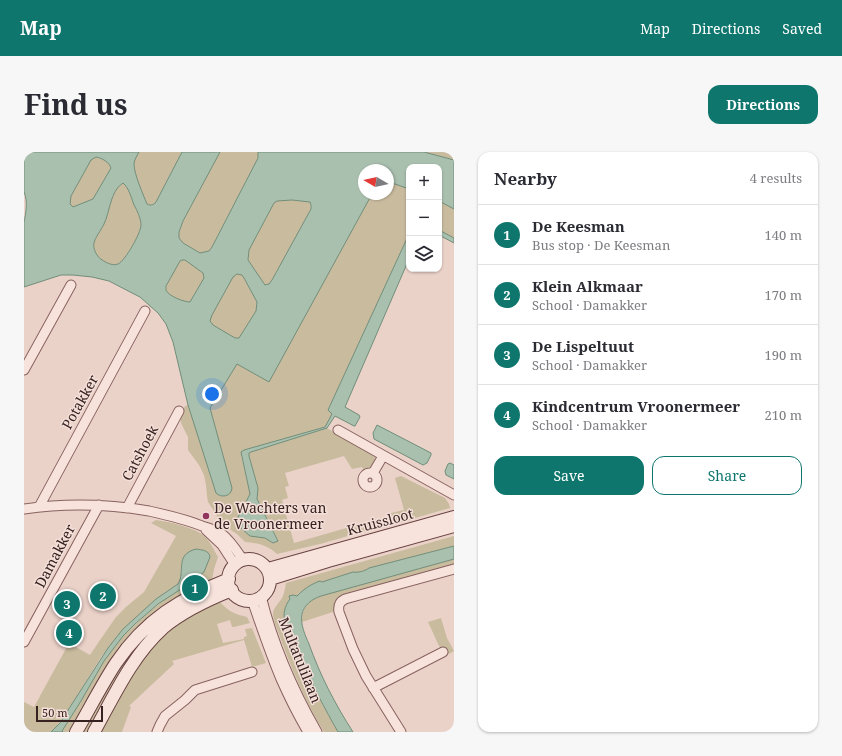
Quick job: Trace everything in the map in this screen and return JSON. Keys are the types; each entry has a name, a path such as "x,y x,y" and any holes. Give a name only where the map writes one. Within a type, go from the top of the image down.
{"street":[{"path":"24,370 71,285"},
{"name":"Potakker","path":"39,507 145,311"},
{"name":"Catshoek","path":"127,508 179,411"},
{"path":"338,430 454,495"},
{"path":"373,473 383,456"},
{"path":"24,509 69,504 99,505 127,508 172,516 216,531 224,536 236,549 239,562"},
{"name":"Damakker","path":"24,642 99,505"},
{"name":"Kruissloot","path":"269,574 454,517"},
{"name":"Kruissloot","path":"269,574 336,559 454,526"},
{"path":"250,559 259,562 269,574 268,588 265,593 256,598 247,600 240,598 230,585 232,569 239,562 250,559"},
{"path":"401,732 366,676 339,612 339,606 341,601 345,599 454,569"},
{"path":"76,732 124,651 148,625 180,601 197,592 230,585"},
{"path":"94,732 115,693 145,647 158,633 175,619 230,585"},
{"name":"Multatulilaan","path":"256,598 271,654 294,707 308,732"},
{"name":"Multatulilaan","path":"256,598 266,613 278,650 317,732"},
{"path":"373,688 443,652"},
{"path":"157,732 165,716 195,690 252,672"}],"shaded area":[{"path":"24,152 139,152 134,162 135,173 147,204 151,205 156,202 182,152 220,152 183,221 179,232 179,238 183,243 200,253 209,251 212,247 258,158 258,152 424,152 454,160 454,209 442,203 442,164 406,164 406,188 394,184 394,164 358,164 358,200 369,200 269,382 237,364 210,408 232,488 230,493 226,496 220,496 216,493 188,405 173,342 166,324 158,313 140,297 109,281 92,277 61,275 24,287","holes":["96,157 107,162 111,168 93,199 73,207 70,204 71,196 91,160","123,183 130,193 139,215 141,225 136,240 125,258 118,264 113,265 103,261 96,254 94,245 106,219 115,191","292,200 310,202 311,209 272,280 269,284 265,285 248,260 249,250 274,203 277,201","185,260 203,273 204,278 190,302 180,300 166,290 166,286 180,261","237,274 242,275 257,302 256,311 239,338 235,338 213,325 210,321 233,277"]},
{"path":"139,152 182,152 156,202 152,205 147,204 135,173 134,162"},
{"path":"220,152 258,152 258,158 212,247 209,251 200,253 183,243 179,238 179,232 183,221"},
{"path":"424,152 454,152 454,160"},
{"path":"96,157 101,158 109,164 111,168 93,199 73,207 70,204 71,196 91,160"},
{"path":"123,183 130,193 139,215 141,225 136,240 125,258 118,264 113,265 103,261 96,254 94,245 106,219 115,191"},
{"path":"394,184 406,188 406,241 328,410 332,414 325,427 241,452 250,494 247,500 260,537 273,543 278,540 257,499 258,488 249,453 327,428 375,457 374,462 371,467 364,471 362,467 352,469 344,456 285,473 289,486 285,487 288,498 282,500 294,543 378,519 380,527 320,544 277,554 262,545 245,542 237,534 220,523 208,502 204,475 188,450 188,437 181,423 180,417 185,406 188,405 216,493 224,496 232,488 210,408 237,363 269,381 369,200 394,200"},
{"path":"292,200 310,202 311,209 272,280 269,284 265,285 248,260 249,250 274,203 277,201"},
{"path":"442,203 454,209 454,238 442,232"},
{"path":"442,232 454,238 454,243 442,237"},
{"path":"406,241 406,266 345,407 360,417 354,426 335,416 327,428 249,453 258,488 257,499 278,541 273,543 265,538 250,536 235,523 250,494 241,452 325,427 332,414 328,410"},
{"path":"180,260 185,260 203,273 204,278 190,302 176,298 166,290 166,286"},
{"path":"237,274 242,275 257,302 256,311 239,338 235,338 212,325 210,321 233,276"},
{"path":"377,425 431,453 427,463 423,465 374,439 373,433"},
{"path":"450,463 454,465 454,479 446,475 445,471"},
{"path":"401,476 445,498 450,508 394,524 391,513 404,510 395,478"},
{"path":"156,520 194,530 206,538 218,557 212,580 172,602 86,705 68,732 61,731 81,701 104,661 123,636 150,611 199,576 205,551 196,549 181,563 181,580 178,584 156,599 123,629 101,657 54,730 51,732 24,732 24,702 34,707 69,643 90,655 116,617 144,592 176,536 151,523"},
{"path":"454,536 454,546 369,568 361,572 353,572 312,585 297,596 294,595 290,599 285,607 296,647 312,684 338,732 324,732 299,684 288,659 274,619 274,610 283,596 286,583"},
{"path":"454,546 454,559 321,596 312,601 305,608 302,614 302,622 306,637 328,689 353,732 338,732 310,679 289,625 285,623 284,611 290,599 289,596 297,596 308,587 320,581 322,582 353,572 361,572 369,568"},
{"path":"196,549 205,551 210,557 204,572 195,580 158,604 123,636 104,661 62,731 63,732 51,732 60,723 108,648 123,629 156,599 178,584 185,555"},
{"path":"454,559 454,565 345,596 336,611 302,622 305,608 316,597"},
{"path":"219,601 232,612 247,617 250,623 232,627 230,620 217,624 223,643 244,639 244,637 247,636 245,629 252,628 266,663 252,667 244,640 172,661 174,664 129,706 131,707 122,732 99,732 134,668 175,622"},
{"path":"441,618 447,638 454,651 449,654 439,646 428,622"},
{"path":"169,621 89,732 83,732 112,678 143,635"}],"place":[{"name":"De Wachters van de Vroonermeer","path":"206,516"},
{"name":"De Keesman","path":"195,588"},
{"name":"Klein Alkmaar","path":"103,596"},
{"name":"De Lispeltuut","path":"67,604"},
{"name":"Kindcentrum Vroonermeer","path":"69,633"}]}
